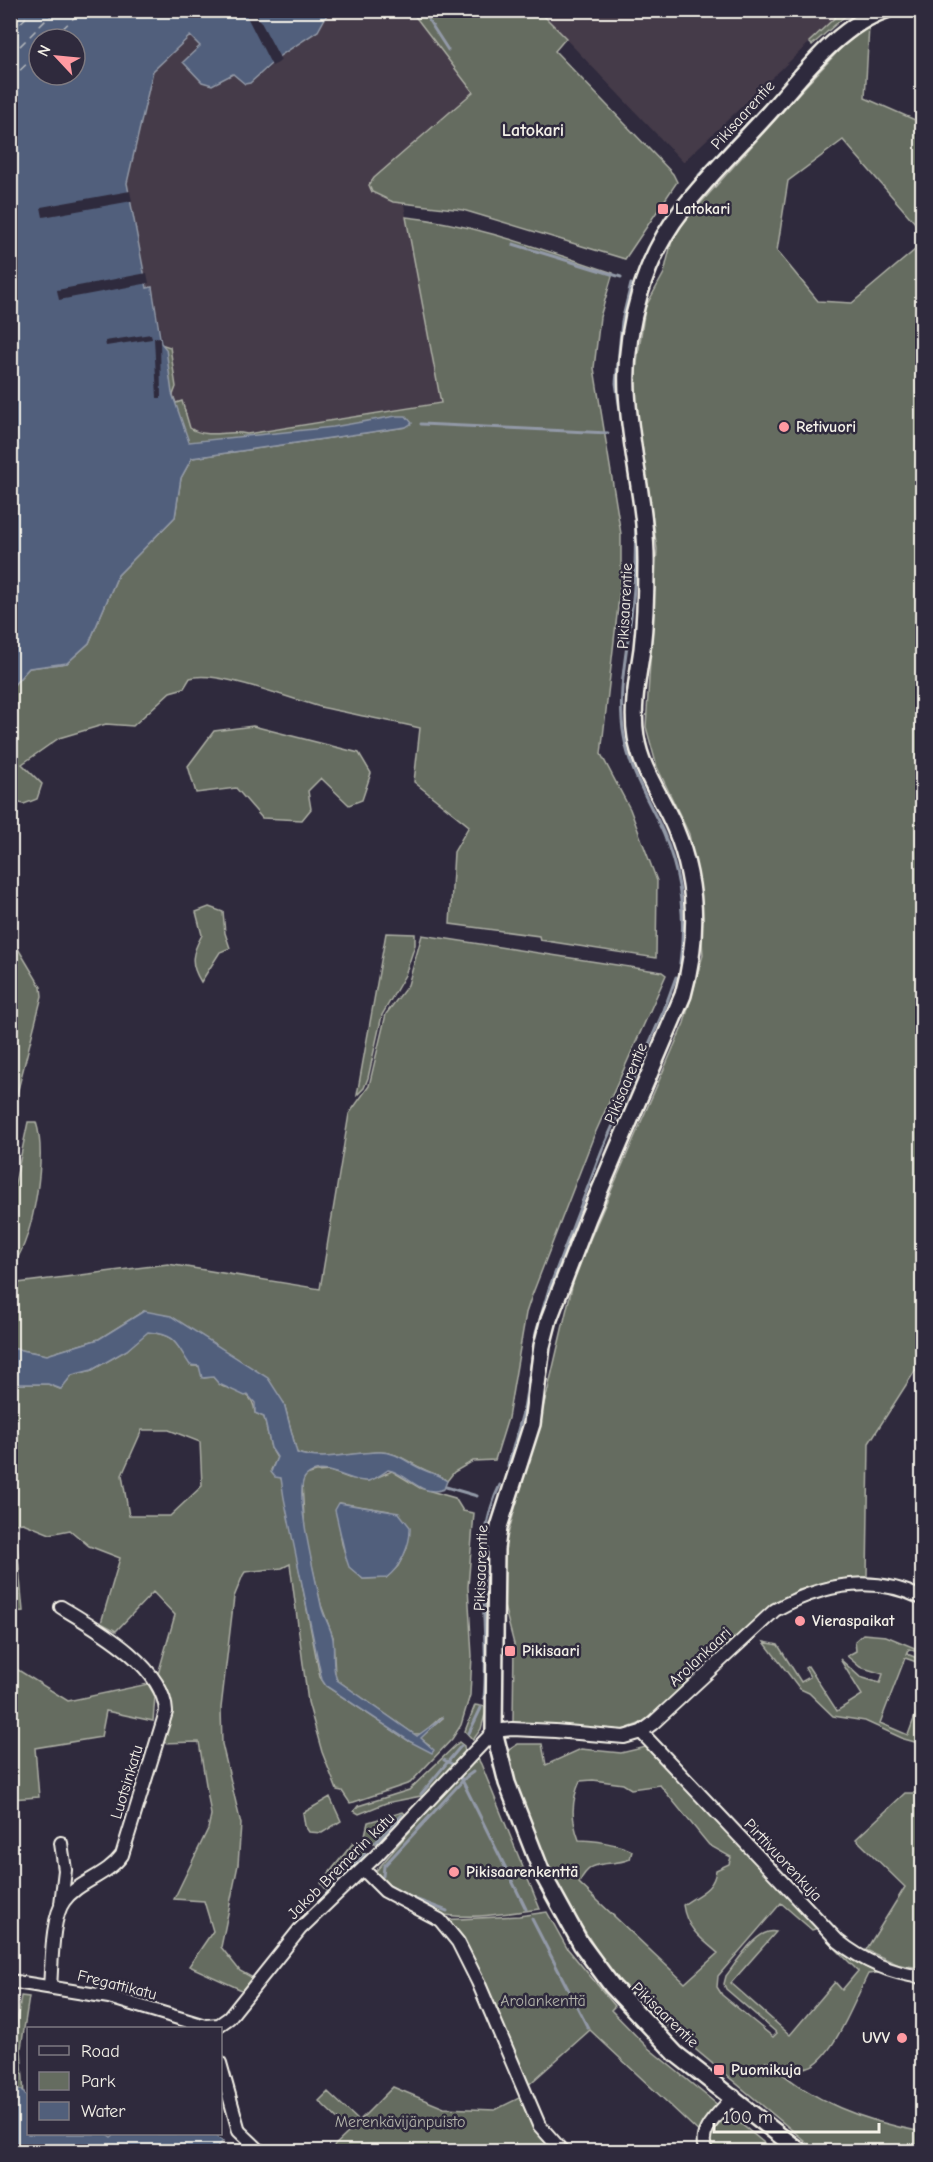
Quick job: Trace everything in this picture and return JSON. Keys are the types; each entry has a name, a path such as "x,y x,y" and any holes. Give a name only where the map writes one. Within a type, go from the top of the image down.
{"street":[{"name":"Pikisaarentie","path":"801,2151 734,2096 676,2054 656,2034 612,1986 581,1944 542,1874 522,1827 498,1752 494,1731 499,1527 532,1424 542,1346 549,1319 588,1218 684,995 693,950 694,896 687,866 674,827 643,764 635,734 635,701 645,616 646,555 627,391 634,317 658,250 682,210 817,60 853,28 886,10"},
{"name":"Arolankaari","path":"641,1732 776,1610 798,1598 822,1588 868,1583 898,1589 922,1598"},
{"name":"Luotsinkatu","path":"61,1607 119,1645 148,1672 162,1690 166,1712 122,1855 111,1867 68,1897 61,1907"},
{"path":"494,1731 555,1731 624,1737 641,1732"},
{"name":"Jakob Bremerin katu","path":"216,2027 229,2018 283,1948 363,1869 494,1731"},
{"name":"Pirttivuorenkuja","path":"641,1732 838,1941 860,1958 880,1967 922,1977"},
{"path":"50,1987 56,1923 61,1907 65,1870 61,1843"},
{"path":"363,1869 385,1891 440,1920 458,1942 478,1982 539,2125 563,2151"},
{"name":"Fregattikatu","path":"10,1981 109,1997 211,2027"},
{"path":"222,2070 239,2131 261,2151"},
{"path":"707,2151 703,2141 704,2133 734,2096"}],"shaded area":[{"path":"329,11 411,11 473,92 396,161 441,404 189,442 172,393 152,287 147,288 127,183 153,71 190,35 237,76 266,71 281,55 318,31"},
{"path":"539,11 843,11 683,162"}],"green space":[{"path":"843,10 851,11 812,45 809,42"},
{"path":"411,11 539,11 566,38 555,51 673,174 677,182 625,259 463,210 393,202 372,192 369,185 374,178 473,92"},
{"path":"869,26 865,98 922,123 922,231 843,140 788,181 777,251 818,301 852,303 922,244 922,1360 869,1443 867,1577 798,1590 777,1602 649,1720 623,1730 611,1731 513,1722 514,1644 503,1602 505,1545 548,1389 575,1274 684,1023 703,955 698,885 689,834 657,767 646,727 657,549 636,404 635,377 645,308 664,273 672,240 683,223 841,48"},
{"path":"406,217 485,232 613,273 600,317 594,368 621,534 621,580 601,754 630,809 657,881 656,958 540,940 539,936 450,924 454,852 469,826 414,782 420,728 325,708 236,682 202,676 190,678 184,688 170,692 133,726 106,724 59,738 22,764 42,784 37,799 24,804 11,801 11,688 29,668 67,663 89,643 118,575 175,517 181,478 192,458 406,427 349,426 190,446 174,417 161,344 170,347 176,387 173,395 176,403 182,401 190,428 204,433 247,434 441,403"},
{"path":"253,726 359,753 371,773 362,800 349,805 321,778 308,791 311,809 302,820 262,818 236,788 196,793 188,766 214,731"},
{"path":"209,907 223,912 225,933 230,948 220,952 201,982 193,964 194,953 202,935 196,912"},
{"path":"386,933 415,934 415,945 405,975 382,1015 368,1078 364,1088 357,1095"},
{"path":"422,935 662,972 666,975 593,1138 531,1298 526,1313 508,1418 495,1460 473,1461 454,1472 447,1481 403,1458 386,1452 328,1457 297,1453 284,1403 144,1311 99,1339 47,1355 11,1348 10,1284 168,1264 320,1289 349,1114 369,1086 386,1014 408,985"},
{"path":"11,937 41,987 42,996 11,1117"},
{"path":"28,1122 36,1122 40,1154 39,1174 33,1215 21,1251 14,1264 12,1263 14,1188"},
{"path":"146,1332 164,1335 178,1346 192,1366 199,1366 204,1378 213,1377 222,1386 245,1394 252,1401 255,1413 264,1417 271,1448 277,1458 271,1470 281,1478 283,1485 320,1677 326,1686 409,1741 430,1745 420,1738 443,1718 441,1717 422,1734 414,1734 337,1680 335,1676 333,1637 321,1605 305,1535 302,1483 306,1475 316,1472 330,1471 349,1478 368,1481 392,1471 420,1488 455,1498 463,1511 474,1513 468,1587 472,1656 470,1695 461,1725 452,1739 410,1783 354,1802 350,1803 342,1791 337,1790 322,1752 308,1702 290,1564 282,1568 245,1572 243,1575 234,1597 221,1708 222,1744 241,1824 238,1865 221,1947 240,1971 253,1978 244,1991 189,1966 213,1931 204,1901 174,1899 208,1829 211,1815 199,1742 160,1743 167,1716 168,1700 167,1691 158,1674 175,1615 153,1592 116,1631 101,1623 120,1558 89,1546 70,1530 50,1534 23,1523 15,1524 23,1611 11,1613 11,1384 48,1384 60,1389 72,1375 92,1370 127,1350","holes":["142,1430 169,1430 200,1442 202,1486 170,1516 129,1516 122,1475","340,1503 389,1511 407,1548 398,1566 386,1578 363,1579 349,1562 342,1544"]},
{"path":"863,1634 886,1636 922,1651 922,1654 909,1649 907,1654 922,1660 922,1664 905,1658 880,1723 908,1735 922,1697 922,1744 904,1739 865,1721 833,1716 809,1693 800,1689 764,1642 778,1645 801,1682 810,1677 805,1668 808,1666 837,1711 862,1695 840,1659 860,1677 880,1683 883,1674 860,1667 847,1656 856,1651 855,1641"},
{"path":"11,1668 15,1668 68,1701 148,1684 155,1696 153,1721 106,1711 101,1737 35,1748 39,1797 11,1799"},
{"path":"475,1705 487,1707 481,1729 473,1740 465,1731"},
{"path":"459,1742 464,1746 465,1752 426,1795 386,1803 359,1814 354,1811 358,1806 409,1790"},
{"path":"518,1744 542,1744 546,1765 581,1749 621,1753 646,1747 818,1928 812,1930 781,1903 718,1976 717,1987 722,1995 773,2037 777,2033 726,1989 724,1984 726,1976 748,1947 769,1932 776,1932 731,1983 790,2035 835,1982 842,1990 858,1971 827,1940 852,1960 877,1973 868,1974 835,2041 817,2062 808,2067 798,2068 767,2061 802,2088 840,2108 859,2116 922,2132 922,2151 817,2151 653,2014 609,1970 576,1917 564,1904 546,1871 504,1753","holes":["593,1780 623,1784 631,1789 660,1785 709,1845 731,1857 729,1864 716,1870 709,1887 683,1905 691,1927 718,1953 685,1983 579,1883 589,1869 601,1864 630,1859 632,1851 621,1846 579,1840 573,1811 580,1781"]},
{"path":"472,1758 478,1759 481,1764 540,1909 476,1916 450,1916 438,1914 380,1883 376,1871"},
{"path":"905,1793 922,1793 922,1968 899,1965 866,1950 905,1887 856,1839"},
{"path":"330,1797 341,1821 322,1833 309,1832 305,1826 303,1813"},
{"path":"403,1812 406,1815 381,1843 374,1843 365,1835 368,1822"},
{"path":"353,1843 364,1852 364,1859 328,1892 321,1883"},
{"name":"Arolankenttä","path":"547,1912 567,1948 615,2006 611,2010 647,2047 774,2151 714,2151 703,2136 590,2030 525,2088 478,1982 440,1920 519,1916"},
{"path":"21,1996 29,1997 21,2048 24,2096 22,2090 15,2089 11,2084 11,2061"},
{"name":"Merenkävijänpuisto","path":"393,2087 444,2108 495,2110 527,2094 539,2125 563,2151 329,2151 350,2131 319,2101 328,2092 359,2121"}],"water":[{"path":"11,11 329,11 318,31 281,55 250,83 245,84 233,74 212,85 202,82 183,62 200,46 190,36 153,71 127,183 147,288 152,287 161,343 166,349 172,393 189,442 333,427 396,416 406,416 412,423 406,427 192,458 181,478 175,517 118,575 89,643 67,663 29,668 11,688"},
{"path":"144,1311 171,1316 268,1378 284,1403 297,1453 318,1457 370,1452 387,1453 398,1456 447,1481 444,1489 436,1491 421,1488 388,1470 376,1478 361,1481 321,1470 306,1476 302,1484 307,1537 322,1609 333,1639 334,1670 337,1680 417,1736 443,1717 421,1738 434,1750 432,1753 409,1741 326,1686 322,1680 281,1478 275,1477 271,1472 277,1457 271,1448 264,1417 255,1413 255,1403 248,1395 245,1396 219,1384 213,1377 202,1378 199,1366 190,1365 174,1341 165,1335 148,1332 127,1350 92,1370 72,1375 61,1389 48,1384 11,1384 11,1348 47,1355 99,1339"},
{"path":"339,1503 399,1513 410,1527 409,1541 404,1556 386,1578 363,1579 349,1567 335,1510"},
{"path":"11,2084 15,2089 22,2090 27,2098 27,2135 108,2135 111,2137 114,2135 218,2135 218,2138 223,2141 217,2148 220,2151 11,2151"}],"pier":[{"path":"244,11 255,11 281,60 278,63 272,66"},
{"path":"130,191 132,201 43,217 41,207"},
{"path":"147,273 149,283 59,300 57,290"},
{"path":"151,334 152,339 106,346 105,341"},
{"path":"160,337 161,398 157,398 154,338"}],"waterway":[{"path":"422,10 448,50"},
{"path":"699,175 788,80"},
{"path":"513,244 621,277"},
{"path":"631,284 622,321 616,383 631,484"},
{"path":"421,424 608,433"},
{"path":"636,517 634,589 622,685 622,719 629,758 672,856 682,908 680,963"},
{"path":"508,1466 524,1409 536,1333 549,1289 602,1150 664,1010 676,977"},
{"path":"484,1698 483,1562 485,1535 500,1485"},
{"path":"446,1487 477,1496"},
{"path":"469,1733 481,1708"},
{"path":"421,1794 461,1746"},
{"path":"444,1760 452,1764"},
{"path":"383,1876 384,1866 473,1772"},
{"path":"460,1776 526,1909"},
{"path":"376,1842 402,1815"},
{"path":"304,1917 365,1854"},
{"path":"388,1885 412,1898 447,1911"},
{"path":"532,1919 588,2028"}],"ferry route":[{"path":"10,33 34,10"},
{"path":"10,56 56,10"},
{"path":"64,27 82,10"},
{"path":"10,80 27,64"}],"place":[{"name":"Latokari","path":"663,209"},
{"name":"Retivuori","path":"784,427"},
{"name":"Vieraspaikat","path":"800,1621"},
{"name":"Pikisaari","path":"510,1651"},
{"name":"Pikisaarenkenttä","path":"454,1872"},
{"name":"UVV","path":"902,2038"},
{"name":"Puomikuja","path":"719,2070"}],"district":[{"name":"Latokari","path":"533,130"}]}
